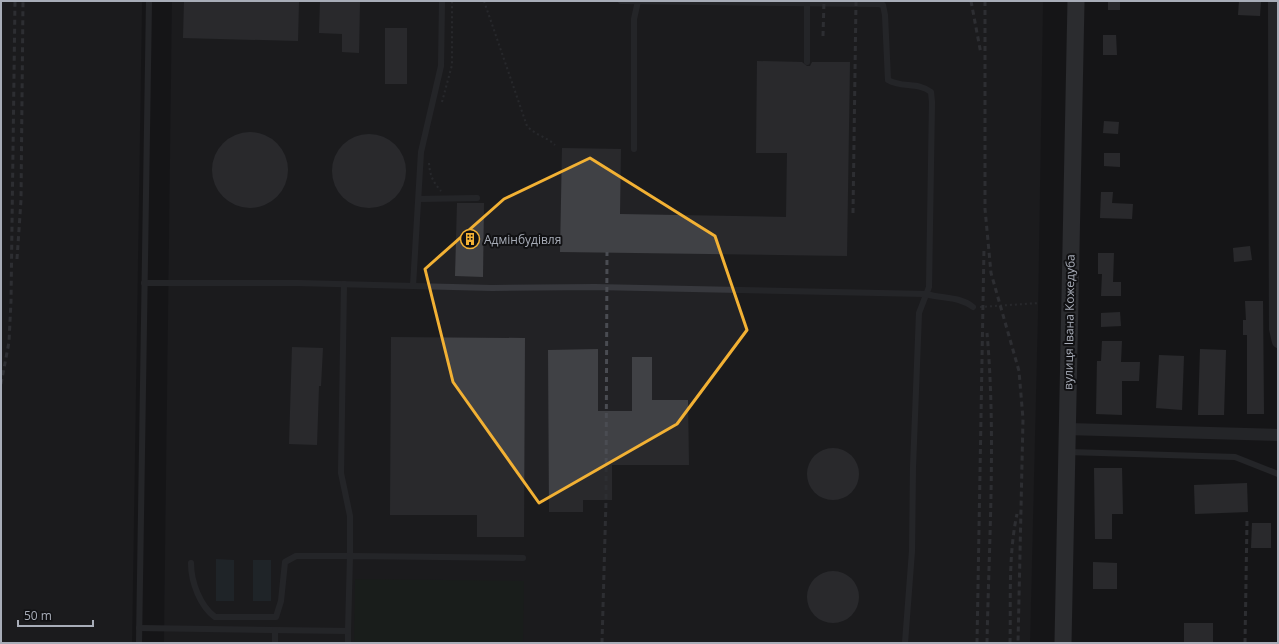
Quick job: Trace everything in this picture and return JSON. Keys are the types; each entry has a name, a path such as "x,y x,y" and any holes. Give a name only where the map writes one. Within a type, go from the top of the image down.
{"street":[{"name":"вулиця Івана Кожедуба","path":"1063,643 1076,1"},
{"path":"1274,1 1275,321 1278,342"},
{"path":"1067,430 1278,435"}],"lane":[{"path":"139,643 149,1"},
{"path":"413,286 421,152 442,66 442,1"},
{"path":"621,1 856,2 883,5 885,15 888,80 895,84 926,88 931,92 931,220 929,287 919,313 913,466 912,551 905,643"},
{"path":"634,149 634,19 638,1"},
{"path":"807,2 807,62"},
{"path":"419,199 477,198"},
{"path":"144,283 344,284 492,288 595,287 926,294 937,297 962,299 973,307"},
{"path":"344,284 341,473 350,516 348,643"},
{"path":"1067,452 1235,457 1278,474"},
{"path":"191,563 191,574 198,592 210,613 215,617 276,618 281,601 285,562 296,556 523,558"},
{"path":"139,628 348,631"},
{"path":"275,630 275,643"}],"path":[{"path":"441,103 452,65 452,1"},
{"path":"484,1 527,126 531,131 550,140 555,145"},
{"path":"429,159 430,175 433,182 449,199"},
{"path":"973,307 1001,307 1014,304 1038,303"}],"highlighted area":[{"path":"590,158 715,236 747,330 677,424 539,503 453,382 425,269 504,199"}],"shaded area":[{"path":"1,1 142,1 132,643 1,643"},
{"path":"172,1 1043,1 1038,310 1030,643 164,643"},
{"path":"216,559 234,560 234,601 216,601"},
{"path":"253,560 271,560 271,601 253,601"},
{"path":"355,579 524,581 523,643 354,643"}],"building":[{"path":"184,1 299,1 298,41 183,38"},
{"path":"320,1 360,1 359,53 342,52 342,34 319,33"},
{"path":"1108,1 1120,1 1120,10 1108,10"},
{"path":"1239,1 1261,1 1260,16 1238,15"},
{"path":"385,28 407,28 407,84 385,84"},
{"path":"1103,35 1116,35 1117,55 1103,55"},
{"path":"757,61 802,62 807,66 810,66 812,62 850,62 847,256 560,252 562,148 621,149 620,214 786,217 787,153 756,153"},
{"path":"1104,121 1119,122 1118,134 1103,133"},
{"path":"250,132 265,135 277,143 285,155 288,170 285,185 277,197 265,205 250,208 235,205 223,197 215,185 212,170 215,155 223,143 235,135"},
{"path":"362,134 376,134 390,140 400,150 406,164 404,185 400,192 390,202 376,208 362,208 348,202 338,192 332,178 332,164 338,150 348,140"},
{"path":"1104,153 1120,153 1120,167 1104,166"},
{"path":"1101,192 1113,192 1112,203 1133,204 1132,219 1100,218"},
{"name":"Адмінбудівля","path":"457,203 484,203 483,277 455,276"},
{"path":"1250,246 1252,260 1234,262 1233,248"},
{"path":"1098,253 1114,253 1113,282 1121,282 1121,296 1101,296 1102,274 1098,274"},
{"path":"1245,301 1263,301 1264,414 1247,414 1247,335 1243,335 1243,320 1246,320"},
{"path":"1120,312 1121,326 1101,327 1101,313"},
{"path":"391,337 525,338 524,537 477,537 477,515 390,515"},
{"path":"1102,341 1122,341 1121,362 1140,362 1139,381 1122,381 1122,415 1096,414 1097,361 1101,361"},
{"path":"292,347 323,348 321,386 319,386 317,445 289,444"},
{"path":"598,349 598,411 632,411 632,357 652,357 652,400 688,400 689,465 612,465 612,500 583,500 583,512 549,512 548,350"},
{"path":"1200,349 1226,350 1224,415 1198,415"},
{"path":"1159,355 1184,356 1182,410 1156,408"},
{"path":"833,448 847,452 855,460 859,474 855,488 847,496 833,500 819,496 811,488 807,474 811,460 819,452"},
{"path":"1094,468 1122,468 1123,514 1112,514 1112,539 1095,539"},
{"path":"1247,483 1248,512 1195,514 1194,485"},
{"path":"1252,523 1271,523 1271,548 1251,548"},
{"path":"1093,562 1117,563 1117,589 1093,589"},
{"path":"828,571 838,571 847,575 855,583 859,592 859,602 855,611 847,619 838,623 828,623 819,619 811,611 807,602 807,592 811,583 819,575"},
{"path":"1184,623 1213,623 1213,643 1184,643"}],"railway":[{"path":"1,384 9,342 11,301 15,1"},
{"path":"17,259 21,200 23,1"},
{"path":"823,36 824,1"},
{"path":"853,213 856,1"},
{"path":"971,1 981,54"},
{"path":"985,1 985,209 991,273 1019,371 1023,419 1018,643"},
{"path":"977,643 984,247"},
{"path":"602,643 606,500 607,252"},
{"path":"987,333 990,371 991,449 987,643"},
{"path":"1010,643 1010,578 1012,546 1017,514"},
{"path":"1245,643 1247,521"}],"place":[{"name":"Адмінбудівля","path":"470,239"}]}
